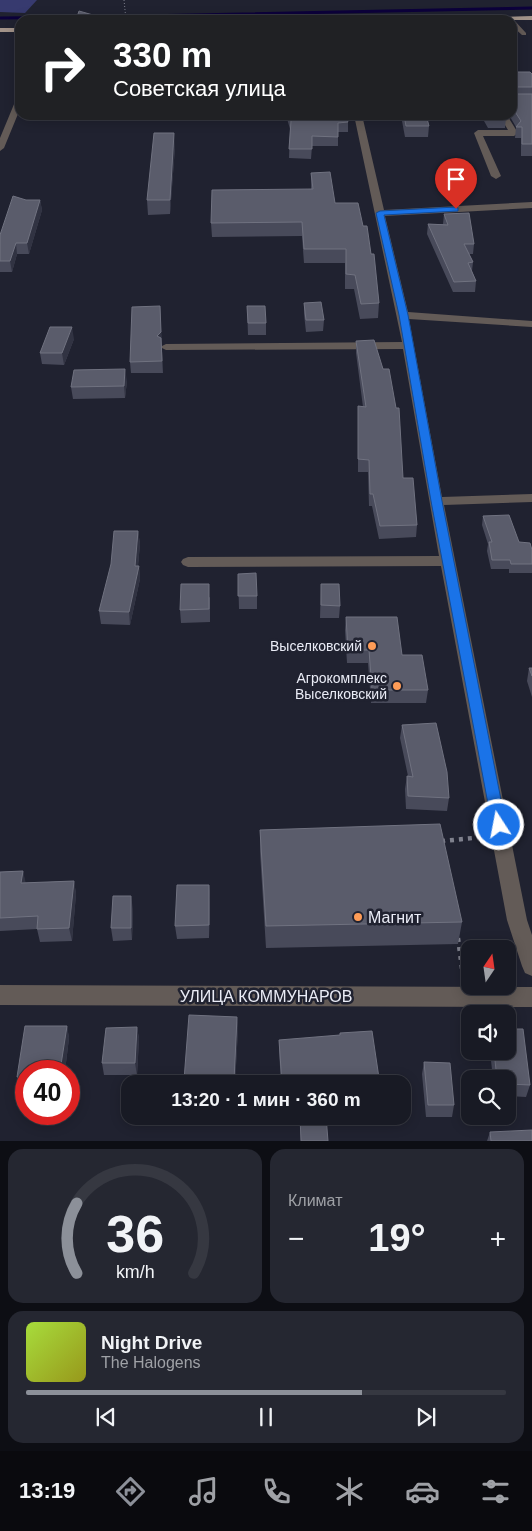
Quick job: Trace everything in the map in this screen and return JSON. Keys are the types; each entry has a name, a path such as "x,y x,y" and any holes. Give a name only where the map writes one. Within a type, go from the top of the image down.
{"main road":[{"path":"517,20 532,18"},
{"path":"0,30 15,30"}],"street":[{"path":"517,26 524,34"},
{"path":"0,148 13,113"},
{"path":"359,120 404,315 436,501 517,920 532,966"},
{"path":"496,176 478,132 514,133 507,120"},
{"path":"380,213 532,205"},
{"path":"404,315 532,324"},
{"path":"166,347 408,345"},
{"path":"436,501 532,498"},
{"path":"188,562 449,561"},
{"name":"УЛИЦА КОММУНАРОВ","path":"0,995 532,997"}],"path":[{"path":"124,0 126,15"},
{"path":"444,849 443,841 473,838"},
{"path":"457,929 466,996"}],"shaded area":[{"path":"0,0 37,0 25,13 0,12"}],"building":[{"path":"79,11 93,15 78,15"},
{"path":"517,72 530,72 532,74 532,87 517,87"},
{"path":"517,94 532,94 532,144 522,144 522,127 516,127 521,121 517,115"},
{"path":"347,120 348,122 338,123 338,137 312,136 312,149 289,149 291,121"},
{"path":"405,120 427,120 429,126 406,126"},
{"path":"154,133 174,133 170,200 147,200"},
{"path":"330,172 335,203 358,203 363,226 367,226 371,254 374,254 379,303 361,304 355,275 346,274 346,249 304,249 302,222 211,223 212,190 313,189 311,173"},
{"path":"13,196 26,200 40,200 27,243 16,243 10,261 0,261 0,235"},
{"path":"469,213 474,244 464,244 473,262 468,263 476,281 454,282 428,224 448,225 444,214"},
{"path":"321,302 324,320 306,320 304,303"},
{"path":"160,306 161,332 157,336 161,338 162,361 130,362 132,307"},
{"path":"247,306 265,306 266,323 248,323"},
{"path":"50,327 72,327 62,353 40,353"},
{"path":"374,340 383,369 389,369 396,408 399,408 403,478 413,478 417,525 380,526 373,494 370,494 369,460 358,459 358,406 366,407 356,341"},
{"path":"125,369 124,386 71,387 74,370"},
{"path":"509,515 519,542 530,543 532,564 511,564 510,560 492,560 489,542 492,542 483,516"},
{"path":"114,531 138,531 135,566 139,566 129,612 99,611 111,564"},
{"path":"256,573 257,596 238,596 238,574"},
{"path":"181,584 209,584 209,609 180,610"},
{"path":"321,584 339,584 340,606 321,605"},
{"path":"346,617 397,617 402,655 422,655 428,690 372,690 369,650 348,650"},
{"path":"436,723 447,772 449,798 408,796 407,776 413,777 402,725"},
{"name":"Магнит","path":"440,824 462,922 266,926 260,830"},
{"path":"23,871 21,883 74,881 69,928 37,929 38,916 0,918 0,872"},
{"path":"177,885 209,885 209,925 175,926"},
{"path":"113,896 131,896 131,928 111,928"},
{"path":"189,1015 237,1017 234,1075 184,1075"},
{"path":"25,1026 67,1026 62,1060 20,1060"},
{"path":"137,1027 135,1063 102,1063 106,1028"},
{"path":"516,1029 523,1029 530,1085 516,1084 516,1070 496,1070 495,1060 516,1060"},
{"path":"372,1031 379,1075 281,1075 279,1040 340,1035 340,1033"},
{"path":"424,1062 450,1063 454,1105 428,1105"},
{"path":"300,1125 327,1125 328,1141 301,1141"},
{"path":"532,1130 532,1141 491,1141 490,1132"}],"waterway":[{"path":"191,15 532,8"},
{"path":"0,18 15,18"}],"place":[{"name":"Выселковский","path":"372,646"},
{"name":"Агрокомплекс Выселковский","path":"397,686"},
{"name":"Магнит","path":"358,917"}],"route":[{"path":"456,209 380,213 404,315 436,501 499,825"}]}
